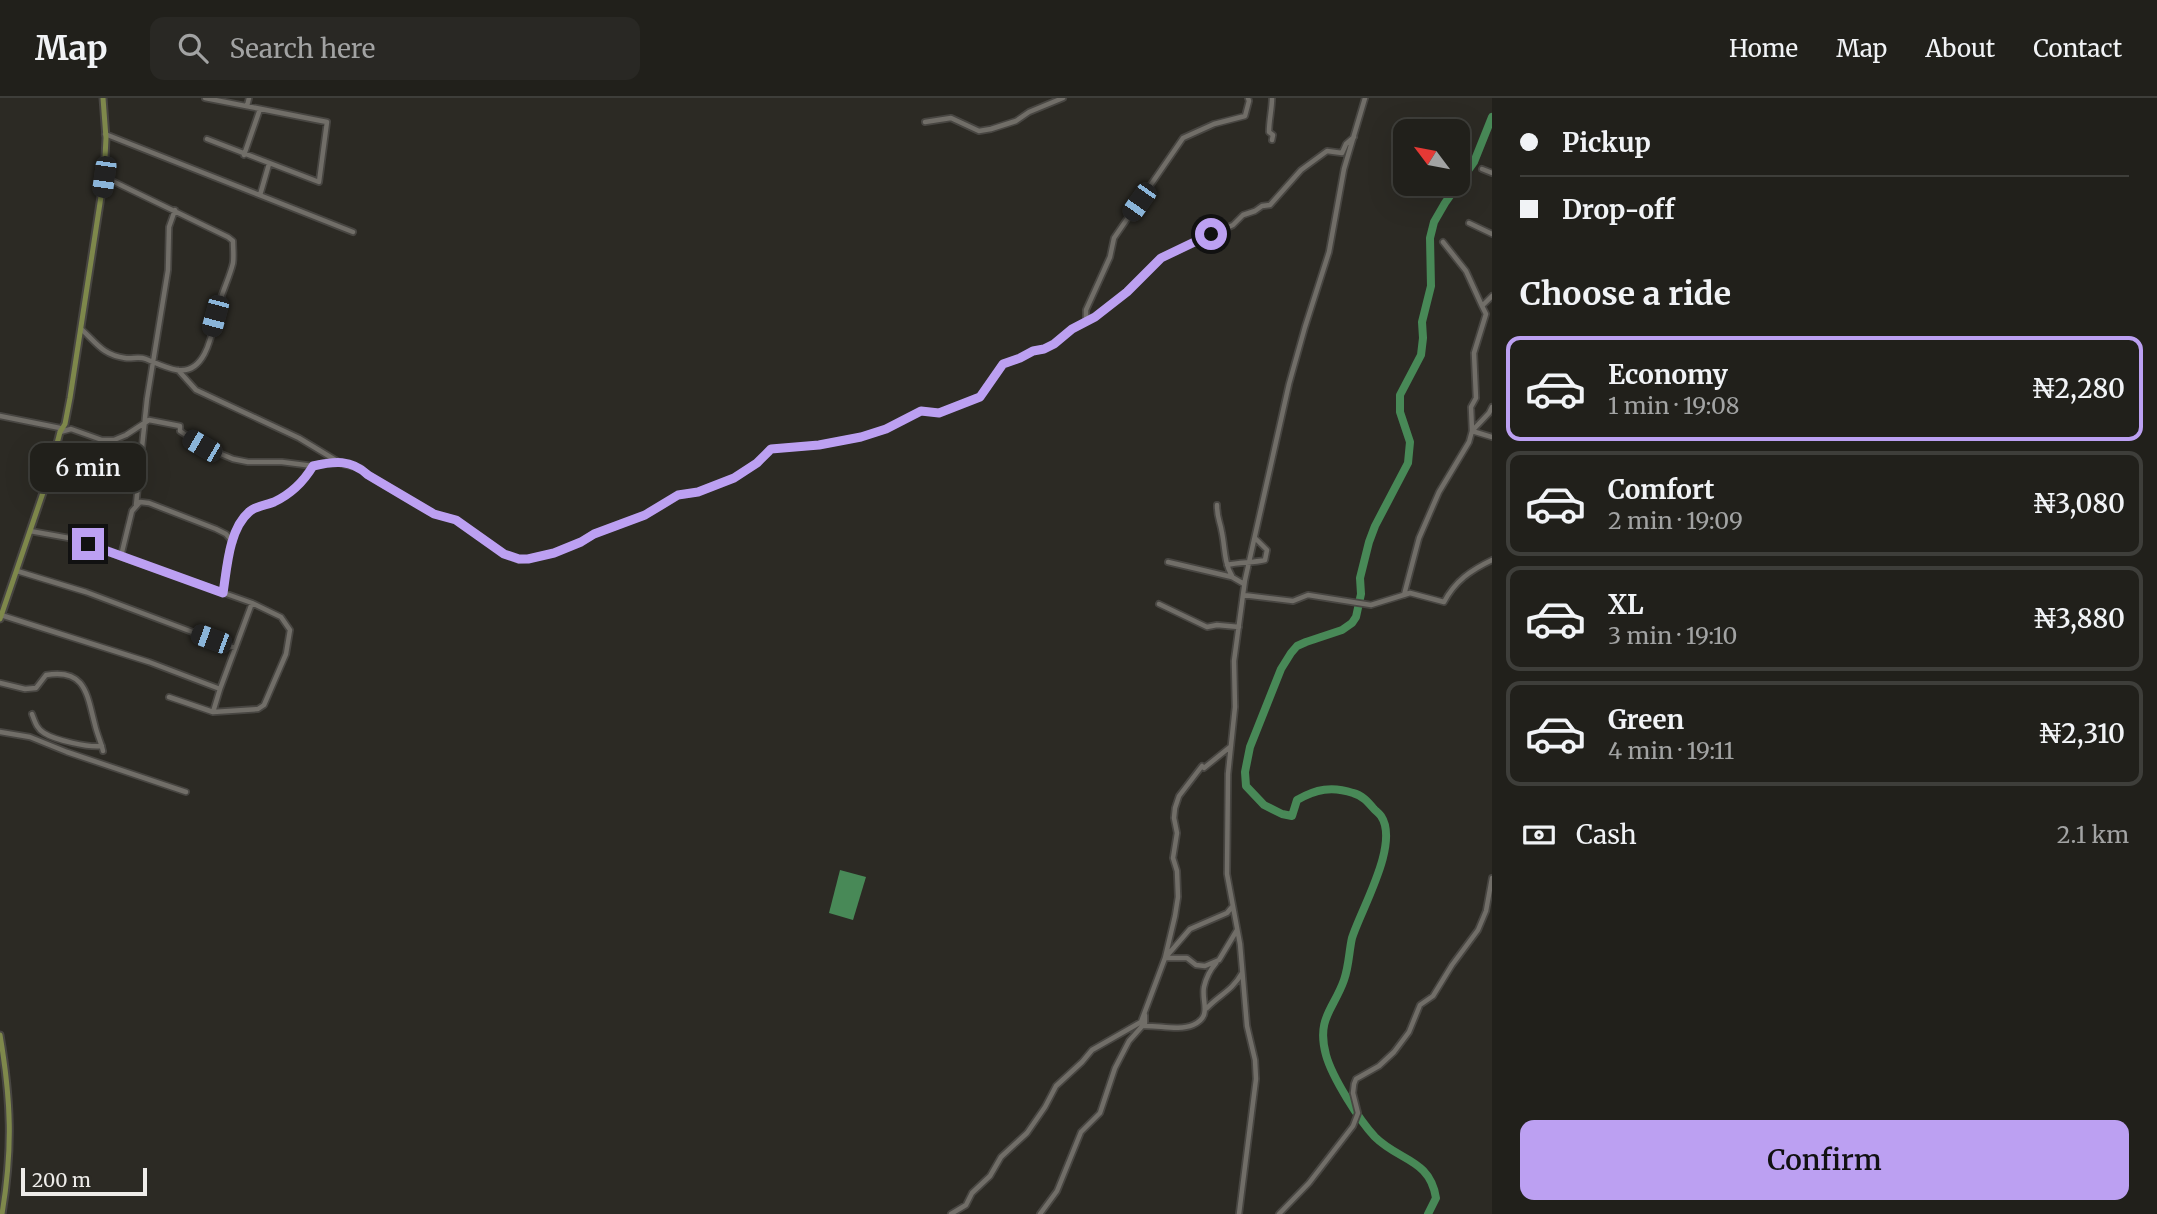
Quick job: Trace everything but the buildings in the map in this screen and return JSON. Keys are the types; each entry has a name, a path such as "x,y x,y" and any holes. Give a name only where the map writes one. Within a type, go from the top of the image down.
{"main road":[{"path":"1,617 48,478 60,432 65,424 104,177 103,98"},
{"path":"0,1035 10,1114 10,1144 2,1214"}],"street":[{"path":"205,98 327,122 319,182 207,139"},
{"path":"247,106 249,98"},
{"path":"925,122 951,118 979,131 1016,121 1029,112 1063,98"},
{"path":"1086,321 1086,310 1110,257 1114,238 1168,158 1183,138 1214,124 1245,116 1248,98"},
{"path":"1272,98 1269,131 1273,135 1272,140"},
{"path":"1239,1214 1256,1079 1226,856 1228,774 1235,726 1234,661 1244,584 1294,366 1329,252 1344,169 1363,99"},
{"path":"244,155 260,109"},
{"path":"105,134 353,233"},
{"path":"178,370 197,390 299,438 335,460 360,468 434,514 456,520 504,554 528,559 554,553 594,534 645,515 678,495 698,492 734,478 757,463 771,449 819,445 861,437 886,429 921,411 939,413 980,397 1003,364 1054,344 1072,329 1095,317 1127,292 1161,258 1233,225 1243,215 1270,205 1297,174 1321,154 1326,151 1342,153 1346,144 1354,137"},
{"path":"260,195 269,164"},
{"path":"1482,169 1492,173"},
{"path":"81,329 100,349 126,358 137,357 178,370 194,366 204,356 211,340 211,330 233,263 233,241 228,237 104,177"},
{"path":"136,505 144,425 168,270 169,227 175,211"},
{"path":"1469,223 1492,234"},
{"path":"1443,242 1466,271 1492,323"},
{"path":"1482,306 1491,297"},
{"path":"1404,595 1419,538 1439,492 1469,442 1472,431 1471,407 1476,398 1474,353 1486,314"},
{"path":"1472,431 1492,407"},
{"path":"0,416 60,428 60,432 71,429 102,440 114,440 149,420 180,426 180,431 187,437 233,459 313,466 335,460"},
{"path":"1472,431 1492,437"},
{"path":"223,593 228,558 240,524 251,510 276,501 303,482 313,466"},
{"path":"121,556 132,511 140,502 149,503 226,534 233,542"},
{"path":"1217,505 1216,517 1223,535 1222,542 1232,577"},
{"path":"30,531 69,538 252,603 281,617 290,630 279,673 264,705 258,709 213,712 169,697"},
{"path":"1227,565 1265,560 1267,550 1255,538"},
{"path":"1243,595 1293,601 1308,595 1371,605 1410,593 1444,602 1463,576 1492,560"},
{"path":"1168,562 1232,577 1244,584"},
{"path":"17,571 86,592 235,648"},
{"path":"213,712 252,603"},
{"path":"1159,604 1208,628 1217,625 1239,627"},
{"path":"1,617 149,662 220,689"},
{"path":"0,683 25,689 36,688 46,675 59,673 74,676 89,696 102,748 44,733 32,714"},
{"path":"0,732 30,737 186,792"},
{"path":"1041,1214 1057,1191 1081,1132 1100,1113 1115,1068 1145,1013 1165,958 1178,897 1177,871 1173,858 1177,833 1174,818 1179,796 1202,766 1204,768 1231,746"},
{"path":"1279,1214 1304,1189 1353,1126 1358,1113 1353,1093 1356,1079 1379,1066 1394,1052 1409,1032 1420,1005 1433,996 1481,925 1492,878"},
{"path":"1165,958 1190,929 1227,913 1232,907"},
{"path":"1206,1009 1203,989 1210,970 1237,929"},
{"path":"1165,958 1187,958 1196,965 1205,966 1219,960"},
{"path":"1137,1028 1192,1025 1202,1018 1216,998 1231,988 1243,971"},
{"path":"951,1214 966,1205 972,1194 990,1176 1001,1157 1027,1133 1056,1086 1094,1047 1145,1023 1145,1013"}],"shaded area":[{"path":"840,870 866,877 853,920 829,913"}],"waterway":[{"path":"1428,1214 1436,1198 1427,1175 1384,1145 1361,1120 1334,1075 1323,1042 1325,1023 1344,980 1352,938 1383,859 1386,828 1381,816 1359,795 1331,789 1311,793 1297,800 1292,816 1282,814 1264,805 1246,786 1245,772 1250,747 1281,669 1291,653 1297,646 1342,630 1356,617 1361,594 1360,578 1369,542 1408,463 1410,442 1400,412 1400,395 1421,355 1422,322 1431,286 1430,238 1434,222 1474,162 1492,117"}],"route":[{"path":"88,544 223,593 233,542 240,524 251,510 276,501 303,482 313,466 335,460 360,468 434,514 456,520 511,557 528,559 554,553 629,519 645,515 678,495 698,492 734,478 757,463 771,449 819,445 861,437 886,429 921,411 939,413 980,397 1003,364 1054,344 1127,292 1155,262 1211,234"}]}
